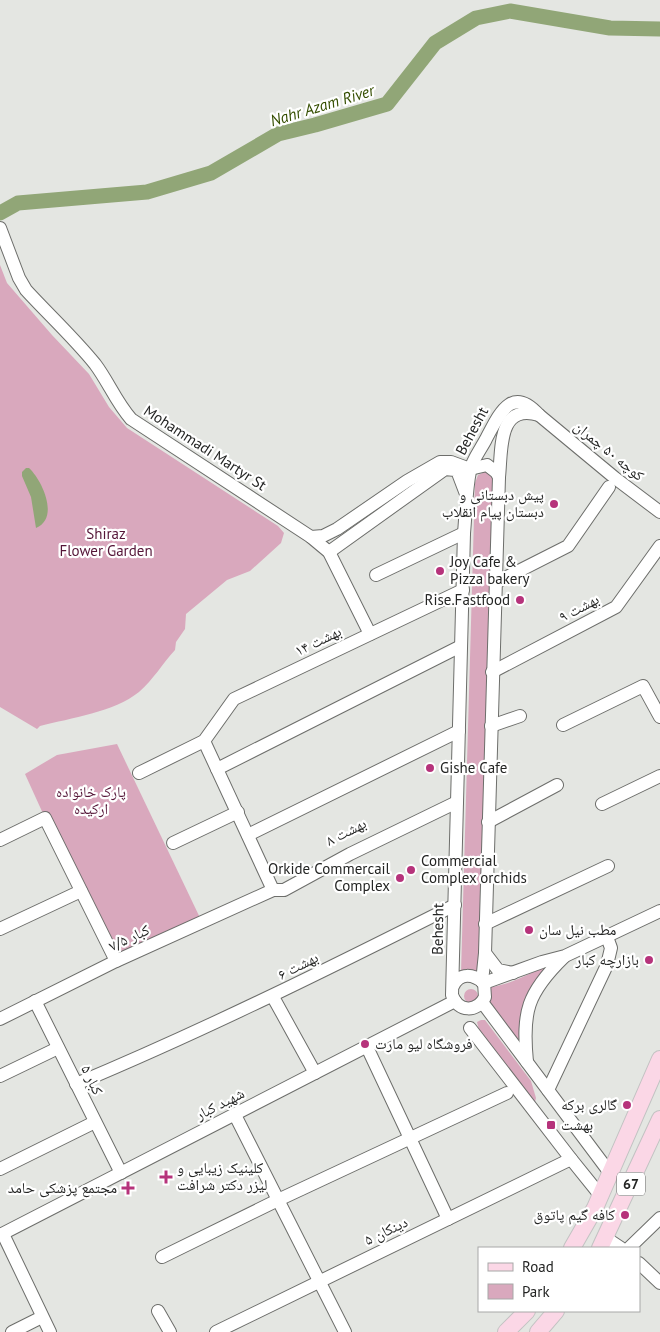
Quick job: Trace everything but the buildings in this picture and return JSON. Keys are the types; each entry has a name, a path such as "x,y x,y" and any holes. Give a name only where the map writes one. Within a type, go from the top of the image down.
{"main road":[{"name":"67","path":"573,1247 600,1195 660,1059"},
{"path":"644,1096 660,1068"},
{"name":"67","path":"603,1243 660,1119"},
{"path":"506,1332 525,1312"},
{"path":"538,1332 555,1312"}],"street":[{"name":"Mohammadi Martyr St","path":"0,228 19,278 26,290 94,364 131,419 312,537 329,552 370,634"},
{"name":"Behesht","path":"453,986 464,533 470,469 500,411 506,405 522,402 531,406 539,415"},
{"name":"Behesht","path":"483,982 499,477 504,428 509,421 524,413 539,415"},
{"name":"کوچه ۵۰ چمران","path":"539,415 615,478 660,512"},
{"path":"312,537 323,536 338,529 407,481 440,462 451,462 470,469 487,466 496,472 499,477"},
{"path":"329,552 445,469 455,470 458,473 467,496"},
{"path":"495,584 568,546 609,487"},
{"path":"376,575 464,533"},
{"name":"۹ بهشت","path":"492,672 616,607 660,546"},
{"name":"۱۴ بهشت","path":"204,741 234,699 463,590"},
{"path":"217,769 461,646"},
{"path":"563,725 643,686 660,718"},
{"path":"491,726 520,716"},
{"path":"248,835 459,731"},
{"path":"139,773 204,741 273,890"},
{"path":"602,804 660,776"},
{"path":"488,822 557,785"},
{"name":"۸ بهشت","path":"273,890 284,890 457,798"},
{"path":"173,842 238,812"},
{"path":"0,840 45,818 116,961"},
{"path":"485,924 608,866"},
{"name":"۷/۵ کبار","path":"0,1019 116,961 273,890"},
{"path":"0,929 81,891"},
{"name":"۶ بهشت","path":"76,1084 153,1052 273,997 455,905"},
{"path":"483,982 565,956 660,911"},
{"path":"548,1090 607,965 611,948 607,937"},
{"path":"485,953 498,970 513,973"},
{"path":"527,1063 525,1021 528,1007 545,975 565,956"},
{"path":"467,975 483,982 486,992 482,1002 468,1009 462,1008 455,1001 452,995 453,986 457,980 467,975"},
{"path":"273,997 315,1073"},
{"name":"۵ کبار","path":"35,1001 121,1173"},
{"name":"شهید کبار","path":"1,1235 455,1001"},
{"path":"482,1002 610,1173"},
{"path":"470,1028 600,1195"},
{"path":"367,1047 448,1219"},
{"path":"0,1076 58,1048"},
{"path":"162,1257 278,1200 506,1093"},
{"path":"235,1115 345,1332"},
{"path":"0,1169 95,1122"},
{"name":"۵ دینکان","path":"216,1332 571,1159"},
{"path":"630,1247 660,1218"},
{"path":"1,1235 50,1332"},
{"path":"603,1243 617,1247"},
{"path":"640,1264 660,1283"},
{"path":"158,1311 170,1332"},
{"path":"12,1332 42,1317"}],"green space":[{"name":"Shiraz Flower Garden","path":"0,265 7,283 89,374 109,407 127,428 278,526 284,533 281,543 250,571 227,580 186,614 185,629 176,642 175,650 139,692 117,705 40,726 37,729 0,707"},
{"path":"485,472 495,479 480,973 470,970 461,973 475,483 478,475"},
{"name":"پارک خانواده ارکیده","path":"117,744 202,922 116,961 25,774 57,755"},
{"path":"550,964 523,1008 519,1031 519,1046 489,1007 491,987 514,981"},
{"path":"468,989 474,989 478,996 474,1003 468,1003 464,999 464,993"},
{"path":"485,1020 531,1081 536,1098 535,1102 479,1030 477,1022"}],"shaded area":[{"path":"29,468 39,481 48,508 47,516 43,523 36,528 31,497 22,476 22,472"}],"waterway":[{"name":"Nahr Azam River","path":"0,213 18,203 147,192 211,173 278,134 387,104 435,43 476,18 510,11 610,28 660,29"}],"place":[{"name":"پیش دبستانی و دبستان پیام انقلاب","path":"554,504"},
{"name":"Joy Cafe & Pizza bakery","path":"440,571"},
{"name":"Rise.Fastfood","path":"520,600"},
{"name":"Gishe Cafe","path":"430,768"},
{"name":"Commercial Complex orchids","path":"411,870"},
{"name":"Orkide Commercail Complex","path":"400,878"},
{"name":"مطب نیل سان","path":"529,930"},
{"name":"بازارچه کبار","path":"649,960"},
{"name":"فروشگاه لیو مارت","path":"365,1044"},
{"name":"گالری برکه","path":"627,1105"},
{"name":"بهشت","path":"551,1125"},
{"name":"کلینیک زیبایی و لیزر دکتر شرافت","path":"166,1177"},
{"name":"مجتمع پزشکی حامد","path":"128,1188"},
{"name":"کافه گیم پاتوق","path":"625,1215"}]}
